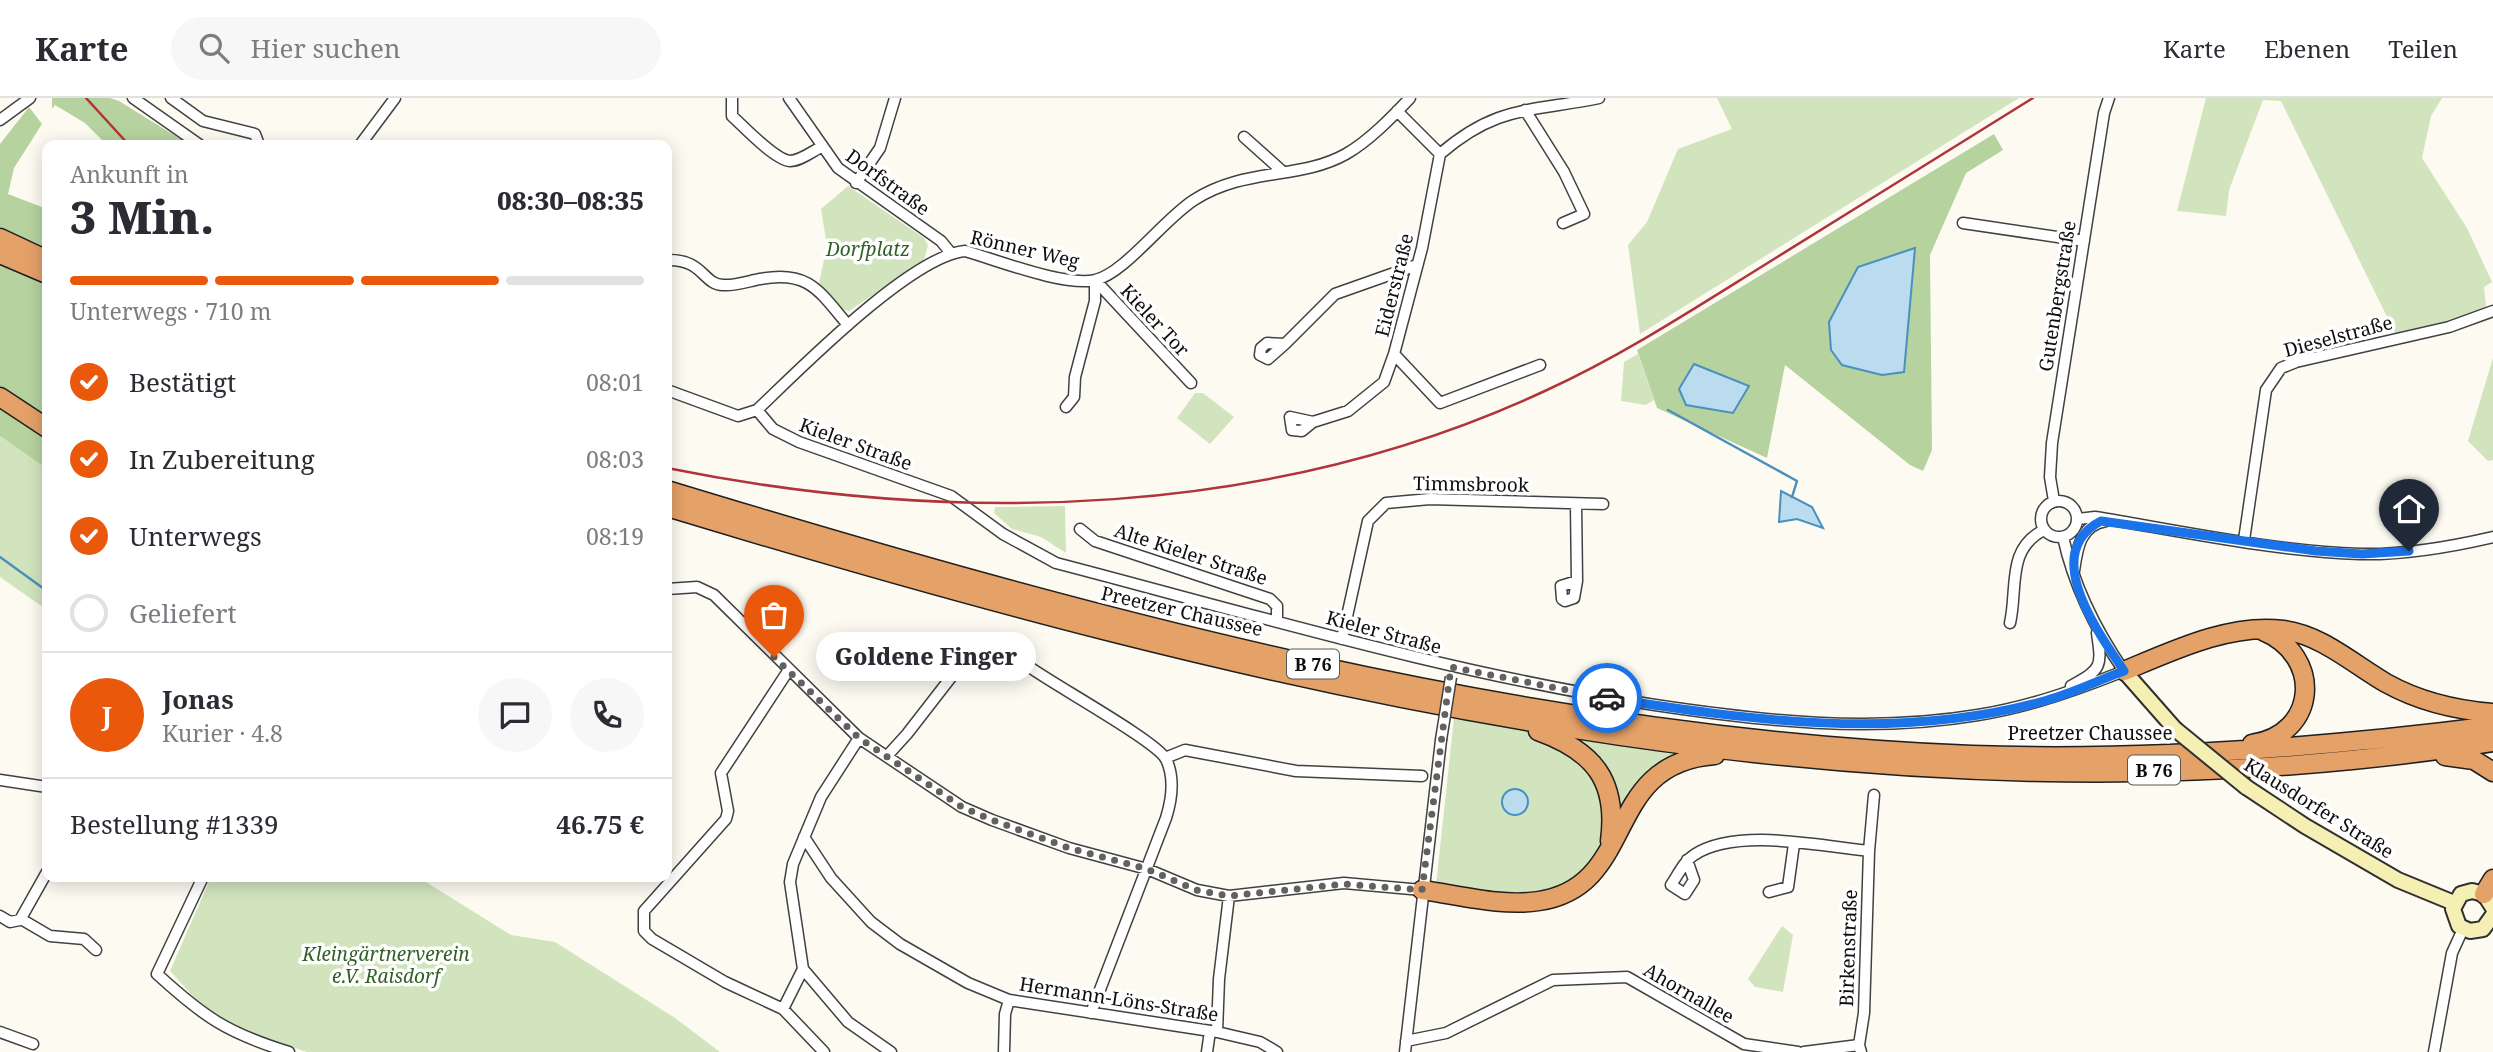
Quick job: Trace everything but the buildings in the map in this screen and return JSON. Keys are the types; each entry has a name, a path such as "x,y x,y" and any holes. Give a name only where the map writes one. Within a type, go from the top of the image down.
{"highway":[{"path":"0,239 42,258"},
{"path":"0,254 42,272"},
{"path":"0,397 42,425"},
{"name":"Preetzer Chaussee","path":"672,492 1032,596 1184,635 1492,701 1714,734 1875,750 2091,757 2220,752 2389,739 2493,726"},
{"name":"Preetzer Chaussee","path":"672,507 1028,611 1291,676 1517,720 1743,753 1940,768 2079,772 2240,767 2420,753 2493,742"},
{"path":"2124,671 2213,638 2281,629 2313,638 2414,697 2457,709 2493,713"},
{"name":"B 76","path":"2220,752 2265,742 2290,726 2302,707 2306,685 2297,656 2276,636 2260,630"},
{"name":"B 76","path":"1517,720 1560,739 1595,765 1606,784 1612,803 1609,849"},
{"name":"B 76","path":"1422,890 1514,902 1540,901 1562,895 1583,883 1609,849 1640,792 1663,769 1693,758 1743,753"},
{"name":"B 76","path":"2420,753 2458,756 2474,761 2493,772"}],"street":[{"path":"0,120 30,98"},
{"path":"133,98 193,140"},
{"path":"171,98 203,121 255,134 257,140"},
{"path":"364,140 395,98"},
{"path":"732,98 733,116 767,147 788,161 794,161 821,147"},
{"name":"Dorfstraße","path":"789,98 829,160 856,183 942,241 950,252"},
{"path":"856,183 880,148 895,98"},
{"name":"Rönner Weg","path":"757,411 848,325 890,292 950,252 965,251 1074,282 1096,280 1119,268 1173,214 1196,198 1239,179 1322,163 1346,154 1410,98"},
{"path":"1397,111 1440,153 1478,124 1505,113 1599,98"},
{"name":"Gutenbergstraße","path":"2054,501 2050,477 2052,443 2104,113 2109,98"},
{"path":"1525,110 1564,172 1584,214 1563,223"},
{"path":"1244,138 1282,171"},
{"name":"Eiderstraße","path":"1440,153 1417,265 1394,354 1440,403 1540,365"},
{"path":"1963,223 2084,241"},
{"path":"672,260 695,265 714,283 724,286 782,275 802,278 816,287 848,325"},
{"path":"1285,344 1335,295 1417,265"},
{"path":"1066,407 1074,397 1074,377 1095,301 1096,280"},
{"name":"Kieler Tor","path":"1096,280 1191,383"},
{"name":"Dieselstraße","path":"2244,540 2266,390 2281,368 2296,362 2449,327 2493,311"},
{"path":"1313,422 1348,411 1384,383 1394,354"},
{"path":"672,392 738,416 757,411"},
{"name":"Kieler Straße","path":"757,411 773,429 799,442 951,496 1003,534 1056,563 1277,621 1451,672 1753,720 1884,724 1953,719 2043,702 2124,671"},
{"name":"Timmsbrook","path":"1342,639 1368,522 1375,511 1386,503 1438,499 1603,504"},
{"path":"2061,500 2073,506 2078,519 2074,531 2063,537 2056,537 2044,530 2041,516 2048,505 2061,500"},
{"path":"1576,504 1577,581"},
{"path":"2078,519 2111,520 2316,551 2362,554 2409,551 2493,537"},
{"path":"2073,575 2079,541 2086,531 2101,521 2111,520"},
{"name":"Alte Kieler Straße","path":"1080,529 1095,541 1270,599 1277,606 1277,621"},
{"path":"2010,623 2011,594 2022,546 2028,538 2044,530"},
{"name":"Klausdorfer Straße","path":"2063,537 2073,575 2096,629 2124,671 2175,729 2246,787 2294,819 2398,880 2454,903"},
{"path":"672,589 697,587 714,595 788,671 859,738 962,807 992,820 1069,848 1147,869 1196,890 1229,896 1344,884 1422,890"},
{"name":"Klausdorfer Straße","path":"2043,702 2096,673 2100,663 2096,629"},
{"path":"887,756 959,667"},
{"path":"1031,668 1133,732 1166,758 1172,800 1091,1013"},
{"path":"672,880 726,819 728,811 721,773 788,671"},
{"path":"1406,1046 1422,890 1451,672"},
{"path":"859,738 821,797 804,837 790,882 803,969 848,1023 891,1052"},
{"path":"1166,758 1185,751 1296,771 1422,776"},
{"path":"0,780 42,786"},
{"name":"Birkenstraße","path":"1860,1049 1874,795"},
{"name":"Hermann-Löns-Straße","path":"804,837 847,897 900,944 968,983 1009,1000 1214,1032 1259,1042 1277,1052"},
{"path":"1687,860 1694,854 1726,843 1745,840 1869,851"},
{"path":"1769,892 1788,887 1794,844"},
{"path":"0,916 10,922 20,919 42,881"},
{"path":"201,882 157,974 208,1018 250,1040 289,1052"},
{"path":"670,882 644,911 644,932 725,982 783,1009 824,1052"},
{"path":"2490,894 2467,892 2454,903 2455,921 2463,929 2476,931 2491,923"},
{"path":"1207,1052 1214,1032 1229,896"},
{"path":"20,919 50,936 84,939 96,950"},
{"path":"2434,1052 2452,953 2463,929"},
{"path":"783,1009 803,969"},
{"name":"Ahornallee","path":"1406,1046 1446,1033 1553,980 1627,977 1744,1044 1798,1052"},
{"path":"1004,1052 1005,1013 1009,1000"},
{"path":"0,1032 33,1044"},
{"path":"1804,1052 1860,1049"}],"green space":[{"path":"52,98 110,98 182,140 102,140 85,123 55,105 52,109"},
{"path":"1717,98 2019,98 1640,334 1628,245 1647,222 1678,149 1732,129"},
{"path":"2206,98 2442,98 2431,116 2422,158 2467,228 2492,282 2484,287 2486,308 2477,314 2395,333 2281,101 2263,100 2229,190 2226,216 2177,211"},
{"path":"29,107 42,124 14,168 8,194 42,207 42,247 0,227 0,144"},
{"path":"1994,134 2003,150 1966,173 1930,255 1932,450 1923,471 1910,465 1785,365 1767,458 1657,408 1637,350"},
{"name":"Dorfplatz","path":"848,186 924,238 928,245 924,260 849,311 841,309 819,283 827,246 821,209"},
{"path":"0,260 42,279 42,419 0,391"},
{"path":"1638,354 1654,400 1646,405 1621,401 1624,362"},
{"path":"2493,358 2493,460 2488,461 2468,441"},
{"path":"1195,393 1203,393 1234,417 1210,444 1177,418"},
{"path":"0,406 42,433 42,465 0,436"},
{"path":"0,436 42,465 42,606 0,577"},
{"path":"1065,506 1066,553 1041,537 1012,529 994,513 995,507"},
{"path":"1454,718 1548,737 1562,745 1598,779 1605,799 1606,816 1600,848 1582,874 1569,884 1553,891 1525,896 1436,885"},
{"path":"1568,736 1681,754 1616,815"},
{"name":"Kleingärtnerverein e.V. Raisdorf","path":"209,882 426,882 511,935 555,942 675,1018 720,1052 307,1052 251,1034 202,1006 170,971"},
{"path":"1782,926 1793,935 1783,992 1755,987 1748,979"}],"water":[{"path":"1915,248 1904,372 1882,375 1842,365 1831,350 1829,322 1858,267"},
{"path":"1694,364 1749,386 1733,413 1686,405 1679,389"},
{"path":"1781,491 1812,507 1823,528 1797,519 1779,522"},
{"path":"1515,789 1524,793 1528,802 1524,811 1515,815 1506,811 1502,802 1506,793"}],"waterway":[{"path":"1668,410 1797,481 1792,497"},
{"path":"0,557 42,587"}],"railway":[{"path":"86,98 124,140"},
{"path":"672,469 778,487 890,499 1002,503 1114,499 1225,486 1335,464 1443,433 1547,390 1601,363 2033,98"}],"way so far":[{"path":"774,657 859,738 962,807 1069,848 1147,869 1196,890 1229,896 1263,895 1344,884 1422,890 1451,667 1607,698"}],"place":[{"name":"Goldene Finger","path":"774,657"}],"route":[{"path":"1607,698 1753,720 1825,724 1884,724 1953,719 2043,702 2124,671 2096,629 2073,575 2079,541 2086,531 2101,521 2111,520 2316,551 2362,554 2409,551"}]}
